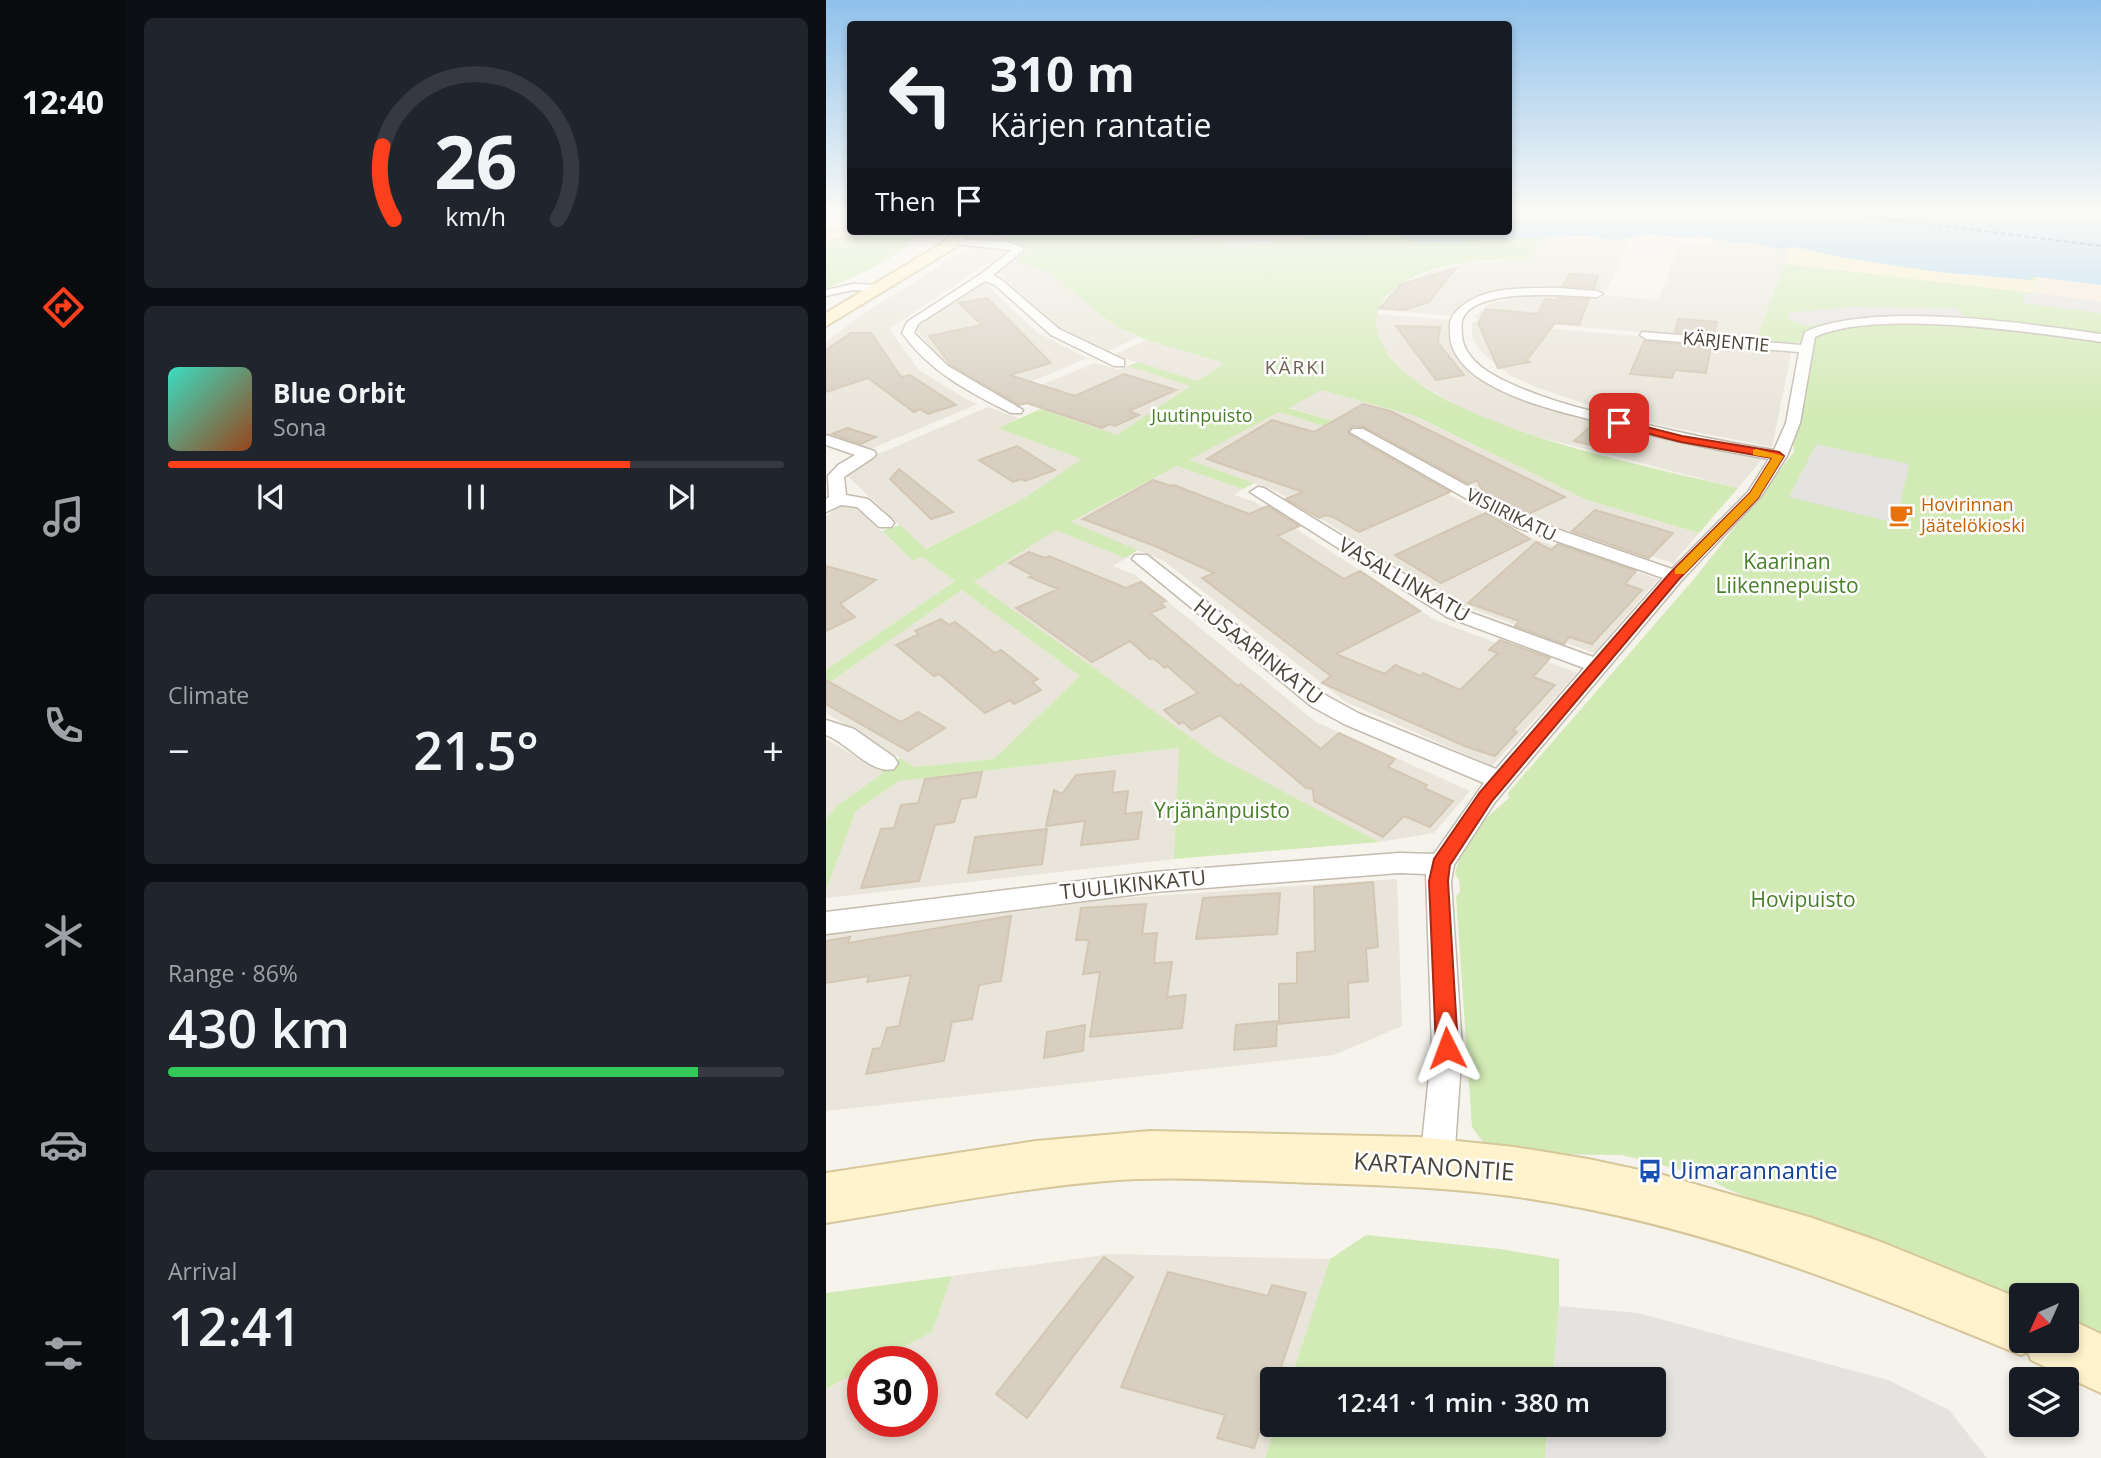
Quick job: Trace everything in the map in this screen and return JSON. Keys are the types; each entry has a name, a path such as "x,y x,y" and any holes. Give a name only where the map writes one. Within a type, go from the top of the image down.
{"street":[{"path":"826,321 893,279"},
{"path":"980,279 913,322 908,333 928,358 947,374 1016,410"},
{"path":"991,279 1055,332 1119,363"},
{"path":"826,293 853,287 879,288"},
{"path":"1597,294 1534,290 1485,298 1459,313 1454,328 1457,344 1467,359 1486,376 1532,396 1681,439 1779,456"},
{"path":"1437,1162 1447,1048 1438,881 1441,864 1500,780 1675,576 1754,495 1779,456 1793,423 1809,335 1818,328 1892,322 1976,324 2101,338"},
{"name":"KÄRJENTIE","path":"1646,335 1806,349"},
{"name":"VISIIRIKATU","path":"1358,432 1522,523 1675,576"},
{"path":"826,440 868,454"},
{"path":"868,454 844,468 836,477 832,503 862,503 885,523"},
{"name":"VASALLINKATU","path":"1258,492 1454,613 1597,666"},
{"name":"HUSAARINKATU","path":"1141,559 1319,701 1352,719 1500,780"},
{"path":"826,727 846,734 886,763"},
{"name":"TUULIKINKATU","path":"826,923 1154,881 1399,863 1441,864"},
{"name":"KARTANONTIE","path":"826,1198 992,1171 1109,1157 1194,1156 1437,1162 1526,1174 1633,1194 1745,1223 1946,1294 2009,1322"},
{"path":"2078,1353 2101,1364"}],"shaded area":[{"path":"919,279 964,279 889,329 919,370 978,404 868,450 826,436 826,342 866,312"},
{"path":"1006,279 1058,279 1115,326 1139,337 1106,352 1061,329"},
{"path":"1416,279 1612,279 1606,292 1552,287 1504,290 1465,302 1452,316 1377,310 1392,291"},
{"path":"1666,279 1779,279 1759,333 1761,342 1474,318 1488,304 1525,295 1601,300 1604,295 1659,300"},
{"path":"2037,279 2101,285 2101,307 2033,295"},
{"path":"985,283 1038,333 1087,358 1000,395 945,365 915,328 979,284"},
{"path":"2038,293 2101,302 2101,313 2023,303 2024,294"},
{"path":"1851,307 1957,308 1968,320 1851,319 1806,326 1786,318 1791,316 1786,313"},
{"path":"1377,314 1450,320 1451,342 1459,355 1489,380 1623,428 1763,458 1738,488 1539,437 1499,424 1463,409 1409,377 1382,347 1376,330"},
{"path":"1472,322 1792,349 1772,447 1660,425 1594,407 1536,387 1511,376 1480,351 1472,336"},
{"path":"1147,340 1225,363 1198,381 1113,355"},
{"path":"1095,363 1119,370 1128,366 1191,385 1117,436 1009,398"},
{"path":"1321,390 1416,416 1587,500 1699,533 1673,563 1550,525 1374,433 1288,407"},
{"path":"988,407 1019,418 999,428 1083,459 1023,499 925,549 843,472 848,467"},
{"path":"1279,412 1343,432 1353,443 1530,538 1658,579 1594,653 1458,604 1278,492 1188,460"},
{"path":"1816,444 1909,464 1896,523 1789,497"},
{"path":"1177,466 1243,489 1234,495 1255,502 1435,620 1577,673 1492,766 1346,702 1164,561 1070,523"},
{"path":"849,501 913,561 922,557 955,581 826,670 826,517 842,503"},
{"path":"1057,529 1126,558 1113,566 1135,575 1316,722 1470,791 1434,833 1379,842 1218,758 974,582"},
{"path":"962,590 1080,676 994,759 915,767 826,713 826,685"},
{"path":"826,739 884,773 837,806 826,819"},
{"path":"1180,748 1174,859 826,898 826,890 856,811 899,781"},
{"path":"1397,879 1402,1026 1334,1055 826,1111 826,933 1052,903"},
{"path":"1111,1254 1330,1259 1295,1367 1260,1367 1260,1437 1272,1437 1265,1458 826,1458 826,1389 847,1378 847,1437 938,1437 938,1346 905,1346 932,1332 952,1276"},
{"path":"1559,1306 1638,1313 1888,1380 1949,1410 1987,1458 1545,1458 1548,1437 1666,1437 1666,1367 1554,1367"}],"green space":[{"path":"826,279 850,279 826,288"},
{"path":"1058,279 1411,279 1400,285 1383,301 1376,321 1377,332 1400,367 1436,394 1484,417 1538,437 1595,454 1738,488 1699,533 1587,500 1416,416 1321,390 1289,408 1351,426 1343,432 1279,412 1189,460 1254,483 1243,489 1177,466 1071,522 1138,550 1126,558 1056,530 974,582 1218,757 1379,842 1174,859 1179,748 899,781 856,811 826,890 826,819 837,806 883,773 880,770 900,758 915,767 994,759 1080,676 962,590 826,685 826,670 955,581 922,557 913,561 882,531 900,525 926,549 1023,499 1082,459 998,428 1041,409 1117,435 1190,386 1128,366 1138,362 1198,381 1224,363 1147,340 1115,326"},
{"name":"Hovipuisto","path":"1779,279 2037,279 2033,295 2101,307 2101,1337 2079,1327 2079,1283 2009,1283 2009,1296 1975,1280 1816,1225 1727,1189 1704,1176 1622,1155 1545,1154 1485,1145 1472,1127 1456,896 1460,892 1459,880 1455,874 1463,850 1475,831 1509,798 1508,793 1694,579 1794,452 1793,445 1813,343 1761,342 1759,333"},
{"path":"1366,1235 1500,1249 1559,1259 1559,1306 1554,1367 1295,1367 1330,1259"},
{"path":"952,1276 932,1332 905,1346 847,1346 847,1378 826,1389 826,1293"},
{"path":"1272,1437 1547,1437 1545,1458 1265,1458"}],"sand":[{"path":"1914,279 2029,279 2036,283 2033,293"}],"water":[{"path":"2053,279 2101,279 2101,285"}],"building":[{"path":"1419,279 1447,279 1429,302 1404,310 1380,308 1402,284"},
{"path":"1566,279 1597,279 1594,288 1563,286"},
{"path":"987,298 1051,363 1010,375 1075,396 1124,374 1176,390 1129,411 1139,415 1115,426 1110,424 1102,428 1027,403 1019,405 951,365 929,336 982,325 959,303"},
{"path":"1545,299 1589,299 1579,325 1555,323 1527,360 1530,362 1498,368 1478,323 1486,309 1538,314"},
{"path":"1678,319 1717,322 1714,335 1675,332"},
{"path":"1396,326 1440,327 1438,343 1464,375 1436,380"},
{"path":"851,333 871,333 901,377 910,375 956,405 928,414 920,409 914,412 868,378 826,392 826,350"},
{"path":"1644,341 1711,347 1706,373 1675,370 1672,378 1630,374"},
{"path":"1363,404 1390,411 1565,497 1526,515 1482,491 1477,480 1469,484 1364,427 1353,426 1348,430 1349,434 1450,492 1359,532 1333,517 1326,515 1319,518 1286,499 1303,492 1207,459 1272,420 1314,432"},
{"path":"1592,425 1621,432 1603,448 1574,441"},
{"path":"847,428 876,437 861,444 832,434"},
{"path":"1017,446 1055,470 1025,481 1021,479 1013,482 979,460"},
{"path":"899,469 953,512 931,519 890,479"},
{"path":"1153,480 1174,485 1249,514 1268,506 1299,526 1277,536 1344,579 1360,571 1420,611 1336,654 1385,674 1395,665 1421,676 1423,673 1460,690 1498,653 1489,650 1500,640 1550,658 1533,677 1555,685 1513,730 1517,732 1495,756 1467,747 1322,683 1331,676 1202,578 1214,573 1155,546 1083,519"},
{"path":"1595,510 1673,533 1649,558 1572,531"},
{"path":"1486,513 1530,539 1441,583 1395,555"},
{"path":"1536,542 1551,550 1558,544 1636,571 1625,584 1642,590 1592,644 1569,637 1564,644 1515,626 1519,621 1468,603"},
{"path":"1029,552 1045,558 1049,556 1126,588 1141,582 1166,601 1160,603 1165,607 1150,613 1238,686 1241,684 1321,749 1339,733 1395,759 1388,767 1427,785 1424,788 1453,801 1430,827 1404,816 1383,837 1314,801 1313,789 1306,788 1220,715 1192,730 1183,722 1179,724 1164,710 1198,693 1167,666 1165,668 1153,658 1150,659 1130,641 1092,662 1016,608 1058,589 1029,577 1032,575 1009,563"},
{"path":"826,566 876,580 840,604 855,617 826,631"},
{"path":"941,619 949,625 955,622 995,653 1001,650 1038,679 1032,682 1041,690 1014,704 1010,700 985,713 939,674 934,676 896,645 919,634 915,631"},
{"path":"826,680 901,722 918,712 945,728 908,751 826,704"},
{"path":"1115,771 1112,793 1128,791 1125,814 1142,812 1138,839 1081,845 1085,821 1046,826 1054,790 1062,794 1076,775"},
{"path":"982,772 976,797 961,799 954,822 935,825 919,881 861,888 881,829 894,828 901,805 918,803 925,779"},
{"path":"1047,829 1042,864 968,873 975,837"},
{"path":"1373,882 1378,947 1366,949 1368,981 1348,983 1349,1017 1279,1024 1279,984 1297,983 1297,953 1315,951 1314,887"},
{"path":"1280,893 1277,934 1196,939 1203,898"},
{"path":"1146,904 1142,934 1157,933 1154,963 1172,962 1167,997 1186,995 1182,1028 1090,1037 1100,972 1083,974 1089,940 1076,940 1081,908"},
{"path":"1011,916 1001,981 979,985 972,1019 952,1022 944,1061 866,1074 873,1049 881,1048 887,1028 899,1026 911,975 867,982 869,976 826,983 826,941 850,937 848,943"},
{"path":"1277,1021 1276,1046 1234,1050 1236,1025"},
{"path":"1085,1025 1083,1051 1044,1058 1047,1032"},
{"path":"1104,1257 1133,1277 1027,1418 996,1394"},
{"path":"1168,1272 1268,1296 1272,1285 1306,1293 1281,1367 1260,1367 1260,1430 1254,1448 1217,1438 1225,1415 1121,1387"}],"slow traffic":[{"path":"1679,571 1754,495 1779,456 1756,452"}],"place":[{"name":"Hovirinnan Jäätelökioski","path":"1901,515"},
{"name":"Uimarannantie","path":"1650,1171"}],"district":[{"name":"KÄRKI","path":"1296,367"}],"route":[{"path":"1447,1048 1438,881 1441,864 1486,796 1675,576 1754,495 1779,456 1681,439 1619,423"}],"park label":[{"name":"Juutinpuisto","path":"1202,416"},
{"name":"Kaarinan Liikennepuisto","path":"1787,574"},
{"name":"Yrjänänpuisto","path":"1222,811"}]}
